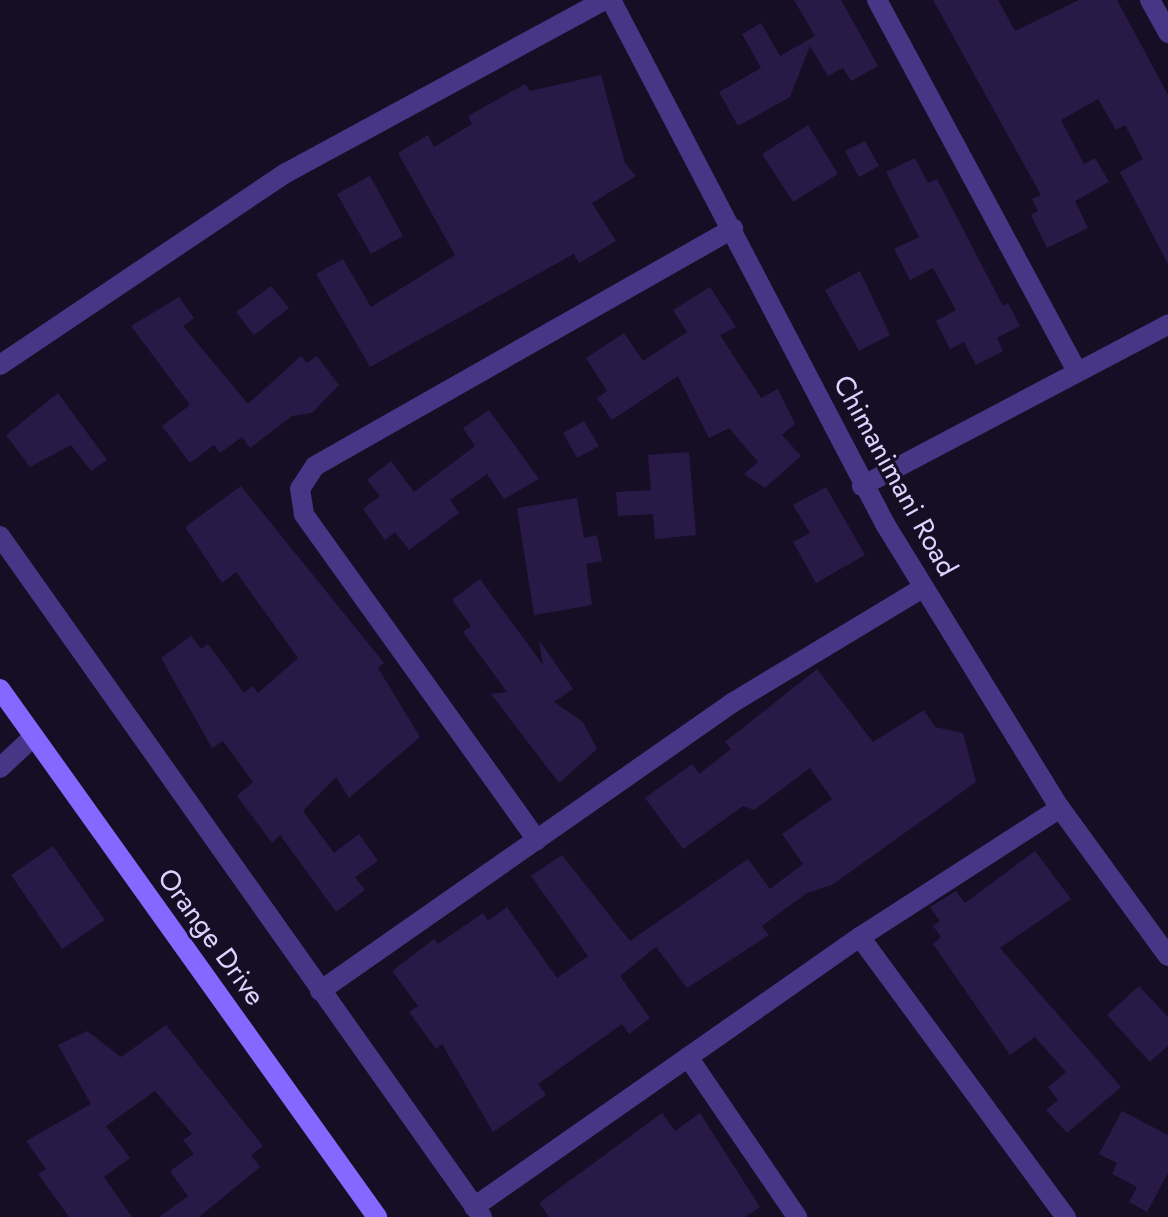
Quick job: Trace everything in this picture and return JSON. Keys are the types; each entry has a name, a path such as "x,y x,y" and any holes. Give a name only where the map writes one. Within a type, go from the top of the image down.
{"street":[{"name":"Chimanimani Road","path":"608,0 733,229 862,486 1060,808 1168,956"},
{"path":"0,365 286,173 608,0"},
{"path":"877,0 1077,372"},
{"path":"1150,0 1168,33"},
{"path":"537,840 304,514 300,489 315,466 733,229"},
{"path":"862,486 1168,325"},
{"path":"0,536 478,1212 688,1057 860,937 1060,808"},
{"path":"320,991 732,703 924,587"},
{"name":"Orange Drive","path":"0,689 377,1217"},
{"path":"0,768 33,737"},
{"path":"860,937 1066,1217"},
{"path":"688,1057 797,1217"}],"building":[{"path":"794,0 841,0 878,66 851,81 843,68 828,76 810,46 790,97 738,126 719,92 761,68 742,34 761,23 780,56 815,36"},
{"path":"933,0 998,0 1015,31 1079,0 1117,0 1168,95 1168,264 1120,172 1143,159 1125,125 1116,130 1098,99 1061,120 1084,164 1095,158 1109,182 1075,201 1088,228 1047,248 1031,215 1038,211 1032,199 1041,195"},
{"path":"601,75 625,163 636,176 592,203 616,241 579,263 574,254 370,367 316,274 343,259 371,307 455,255 398,153 428,135 434,147 472,124 468,116 525,84 530,91"},
{"path":"808,125 838,174 793,202 762,154"},
{"path":"865,141 879,166 859,177 845,151"},
{"path":"915,158 928,183 937,179 1003,306 1008,303 1020,326 997,338 1003,351 976,365 964,342 950,349 936,321 956,310 933,268 910,280 894,249 919,237 886,172"},
{"path":"370,176 403,236 371,254 337,194"},
{"path":"860,271 890,335 859,351 825,290"},
{"path":"271,286 289,308 254,335 236,312"},
{"path":"710,287 736,327 720,335 761,398 778,389 795,424 782,435 801,456 765,488 744,474 758,462 729,428 709,438 678,376 612,420 597,398 607,391 586,358 624,333 643,361 687,332 673,310"},
{"path":"179,297 194,318 183,326 248,404 301,356 307,363 317,356 339,385 312,413 292,416 250,448 242,437 220,453 214,445 190,463 162,426 190,405 131,326"},
{"path":"58,393 107,460 91,471 71,445 30,467 6,435"},
{"path":"489,410 539,479 504,499 487,474 450,500 459,513 409,550 395,532 385,540 363,509 380,496 367,480 391,461 414,492 475,446 463,428"},
{"path":"584,421 599,446 577,458 563,433"},
{"path":"689,452 696,535 655,539 653,514 618,516 616,492 651,490 648,455"},
{"path":"241,486 384,663 378,668 420,737 349,798 336,777 303,811 334,853 359,834 378,861 355,877 365,890 336,912 280,835 272,843 237,796 253,782 223,741 212,748 161,658 191,636 201,649 208,644 244,693 253,686 258,693 298,658 236,572 222,583 185,527"},
{"path":"826,487 865,555 816,583 793,542 810,533 793,505"},
{"path":"577,498 584,538 597,535 602,561 586,564 592,605 534,615 517,508"},
{"path":"480,579 543,665 539,640 573,689 554,702 583,722 597,749 559,783 491,694 507,692 463,632 471,626 452,600"},
{"path":"817,669 873,742 924,710 935,727 963,733 976,782 832,885 807,893 762,926 769,935 687,988 656,947 620,976 650,1018 629,1034 622,1024 538,1084 546,1095 493,1132 442,1044 436,1049 409,1012 418,1006 392,971 434,939 438,944 483,913 488,921 507,907 557,978 588,956 531,876 562,855 630,941 748,859 770,889 803,864 782,834 832,799 810,768 754,810 743,806 683,849 645,798 692,764 699,774 731,749 725,742"},
{"path":"53,846 105,920 62,949 11,875"},
{"path":"1035,851 1071,899 1000,948 1121,1087 1067,1133 1046,1110 1058,1100 1048,1087 1066,1072 1035,1037 1010,1055 933,944 941,937 933,926 940,921 930,907 956,891 965,903"},
{"path":"1139,986 1168,1017 1168,1046 1150,1062 1107,1015"},
{"path":"166,1025 263,1146 251,1155 260,1167 199,1217 159,1217 188,1196 170,1171 194,1154 183,1140 192,1134 155,1091 106,1126 130,1158 104,1177 132,1217 69,1217 38,1174 46,1169 26,1141 91,1104 58,1045 87,1031 121,1057"},
{"path":"1122,1111 1168,1135 1168,1173 1147,1212 1129,1202 1137,1187 1112,1174 1117,1163 1099,1154"},
{"path":"662,1113 675,1131 700,1113 760,1207 745,1217 549,1217 539,1203"}]}
